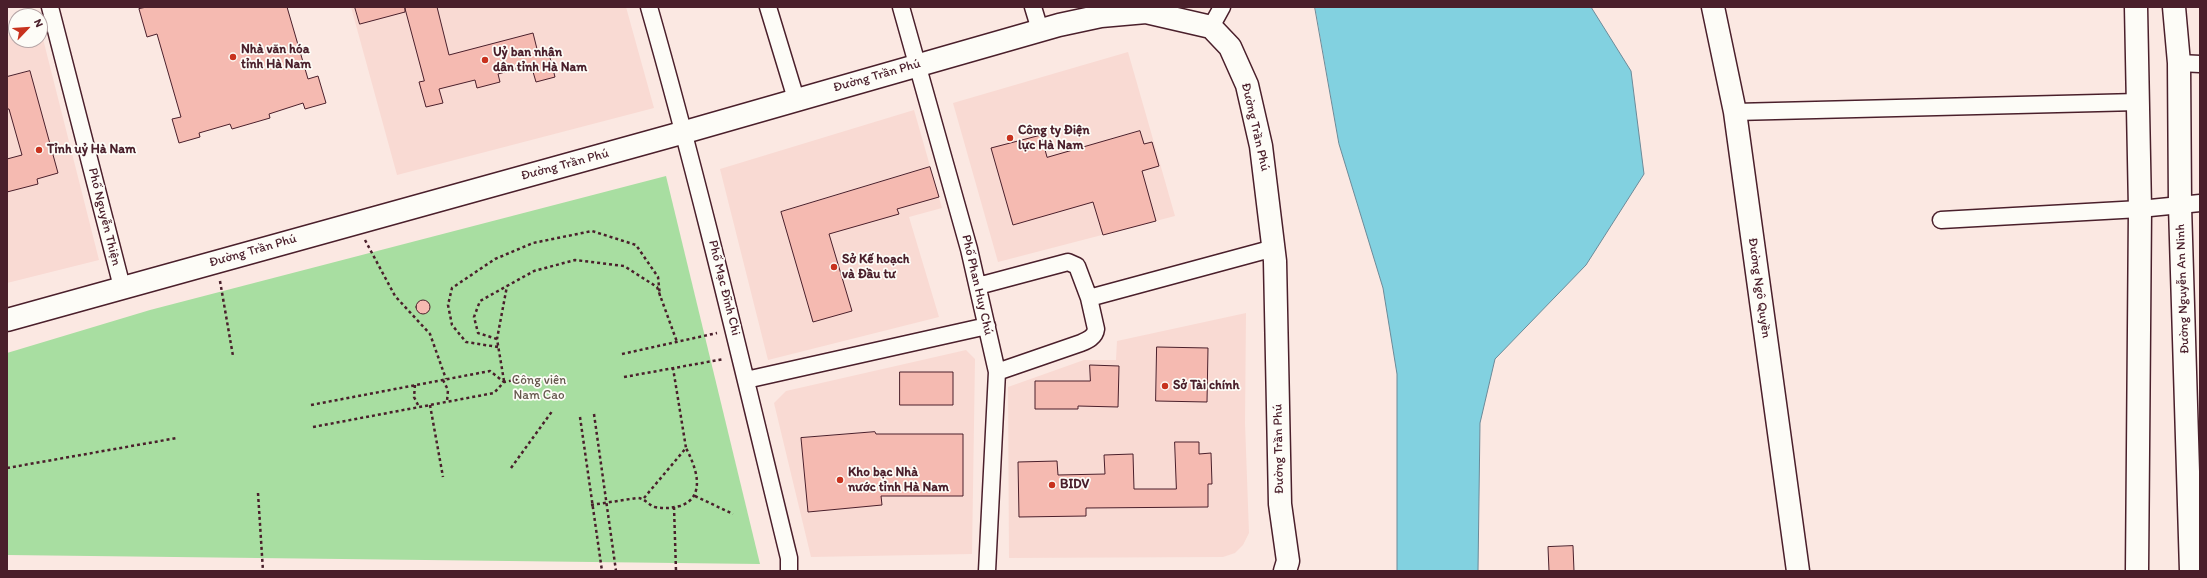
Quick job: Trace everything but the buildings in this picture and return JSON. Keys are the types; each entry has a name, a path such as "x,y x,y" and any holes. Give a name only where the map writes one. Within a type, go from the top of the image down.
{"street":[{"name":"Phố Nguyễn Thiện","path":"50,7 122,287"},
{"name":"Phố Mạc Đĩnh Chi","path":"649,7 685,132 734,329 789,558 789,571"},
{"path":"768,7 796,99"},
{"name":"Phố Phan Huy Chú","path":"901,7 978,286 997,372 986,571"},
{"path":"1033,7 1040,30"},
{"path":"1211,27 1222,7"},
{"name":"Đường Ngô Quyền","path":"1713,7 1735,112 1798,571"},
{"path":"2136,7 2140,209 2137,571"},
{"name":"Đường Nguyễn An Ninh","path":"2174,7 2190,64 2191,571"},
{"name":"Đường Trần Phú","path":"7,320 685,132 917,64 1040,30 1101,16 1153,10 1211,27 1230,47 1247,85 1261,146 1274,248 1280,504 1288,561 1285,571"},
{"path":"1735,112 2138,102"},
{"path":"1941,220 2140,209 2190,204"},
{"path":"1090,298 1274,248"},
{"path":"978,286 1068,262 1077,266 1090,298 1096,329 1095,334 1090,339 997,372"},
{"path":"746,380 987,326"}],"path":[{"path":"356,222 395,296 430,334 448,390 447,401"},
{"path":"498,347 466,342 452,325 448,305 452,288 495,259 533,244 592,231 636,245 658,277 660,296"},
{"path":"497,339 478,333 474,317 480,301 534,271 575,260 624,266 657,287 677,342"},
{"path":"217,261 233,356"},
{"path":"504,382 497,339 508,286"},
{"path":"622,354 734,329"},
{"path":"624,377 740,356"},
{"path":"591,505 644,498 653,506 668,509 687,503 695,496 697,487 696,474 692,460 686,448 673,368"},
{"path":"310,405 490,371 504,382"},
{"path":"313,427 494,392 504,382 532,377"},
{"path":"415,385 414,397 419,407"},
{"path":"430,404 443,477"},
{"path":"511,468 554,410"},
{"path":"594,414 616,571"},
{"path":"580,417 591,505 602,571"},
{"path":"7,468 176,438"},
{"path":"644,498 686,448"},
{"path":"258,493 262,571"},
{"path":"695,496 733,514"},
{"path":"674,507 676,571"}],"shaded area":[{"path":"351,7 626,7 654,108 397,175"},
{"name":"Tỉnh uỷ Hà Nam","path":"7,35 8,48 45,48 99,260 7,283"},
{"path":"1128,52 1175,216 998,262 953,103"},
{"name":"Sở Kế hoạch và Đầu tư","path":"914,110 942,208 909,217 939,317 768,360 720,169"},
{"path":"1246,313 1245,423 1249,533 1243,545 1235,553 1223,557 1009,558 1008,387 1084,360 1116,360 1117,341"},
{"path":"966,350 975,359 972,554 811,557 774,403 786,391"}],"green space":[{"name":"Công viên Nam Cao","path":"666,176 760,564 7,555 7,353 150,310"}],"water":[{"path":"1315,7 1591,7 1631,71 1644,174 1586,265 1495,359 1480,423 1478,571 1397,571 1397,374 1383,288 1339,144"}],"place":[{"name":"Nhà văn hóa tỉnh Hà Nam","path":"233,57"},
{"name":"Uỷ ban nhân dân tỉnh Hà Nam","path":"485,60"},
{"name":"Công ty Điện lực Hà Nam","path":"1010,138"},
{"name":"Tỉnh uỷ Hà Nam","path":"39,150"},
{"name":"Sở Kế hoạch và Đầu tư","path":"834,267"},
{"name":"Sở Tài chính","path":"1165,386"},
{"name":"Kho bạc Nhà nước tỉnh Hà Nam","path":"840,480"},
{"name":"BIDV","path":"1052,485"}]}
